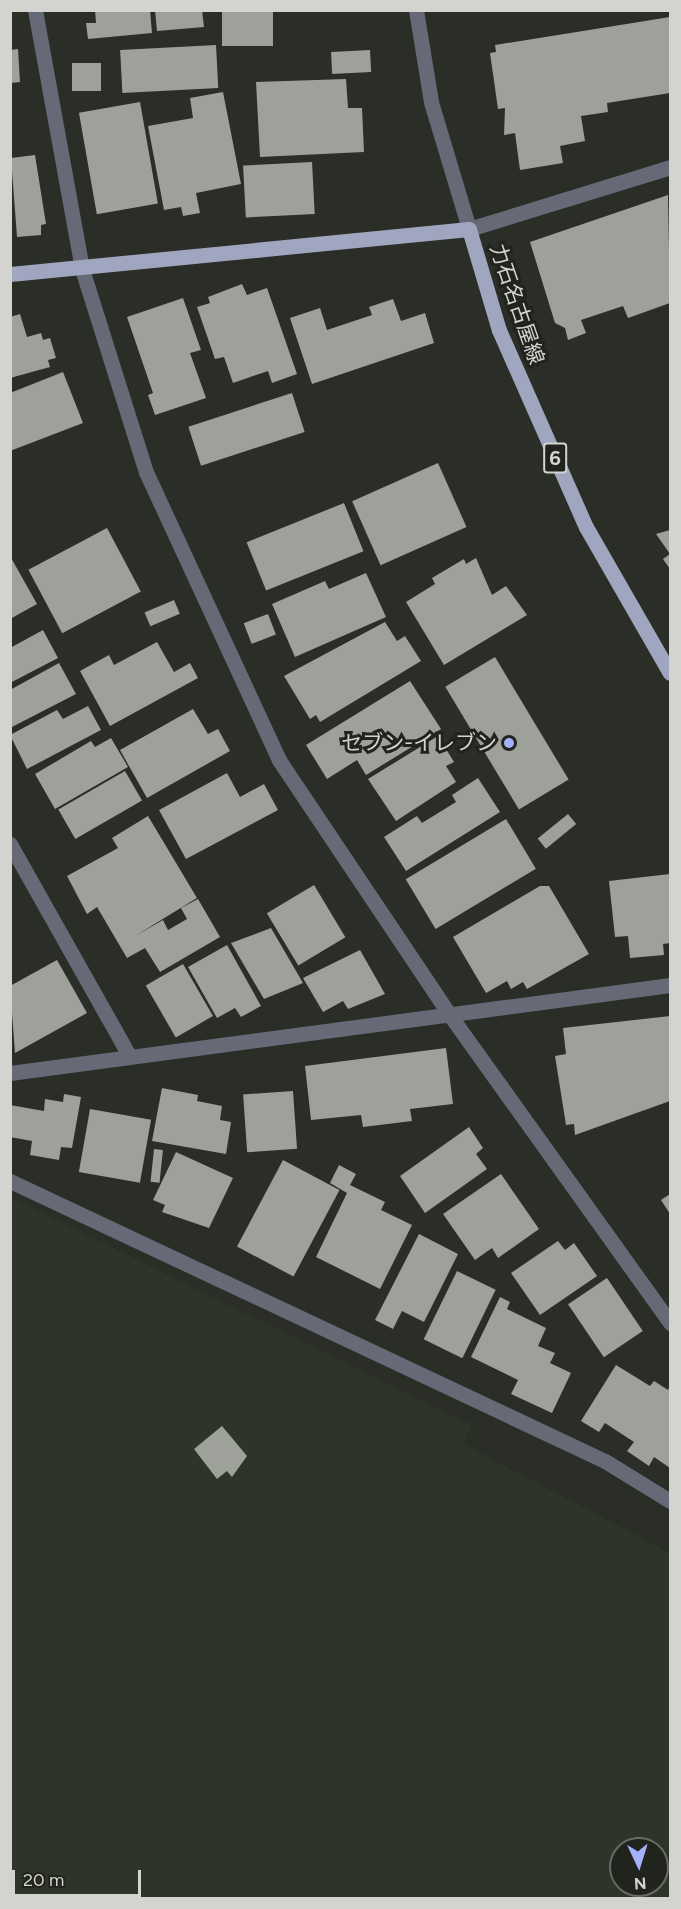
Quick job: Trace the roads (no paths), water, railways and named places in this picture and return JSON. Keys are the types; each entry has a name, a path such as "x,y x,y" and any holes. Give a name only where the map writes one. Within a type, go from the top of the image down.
{"main road":[{"name":"力石名古屋線","path":"10,274 82,269 469,229 498,330 586,526 670,673"}],"street":[{"path":"35,10 82,269 146,472 279,760 449,1014 670,1323"},
{"path":"416,10 431,102 469,229 670,167"},
{"path":"10,844 130,1057"},
{"path":"10,1072 670,985"},
{"path":"10,1181 605,1461 670,1501"}],"place":[{"name":"セブン-イレブン","path":"509,743"}]}
